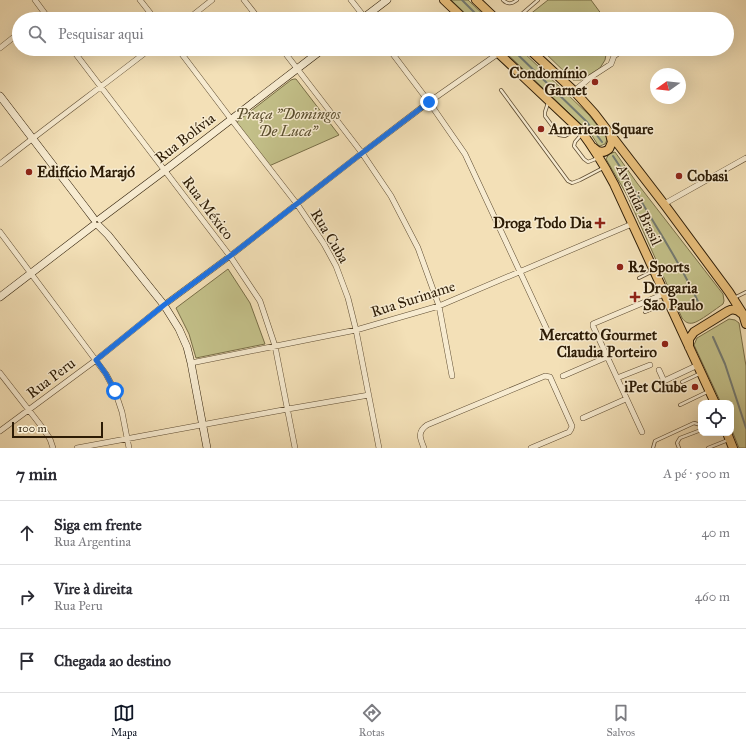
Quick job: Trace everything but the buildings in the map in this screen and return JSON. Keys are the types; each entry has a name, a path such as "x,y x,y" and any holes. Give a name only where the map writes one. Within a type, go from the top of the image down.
{"main road":[{"path":"372,12 387,0"},
{"path":"444,0 457,12"},
{"path":"476,0 489,12"},
{"name":"Rua Bolívia","path":"0,297 314,56"},
{"name":"Avenida Brasil","path":"502,56 581,132 606,167 714,400"},
{"name":"Avenida Brasil","path":"536,56 574,91 610,133 732,295 743,314 746,324"},
{"path":"0,96 88,211 164,305 179,329 187,347 191,363 207,448"},
{"path":"591,145 597,151 607,151 612,142 610,133"},
{"path":"679,326 685,330 692,329 726,308 732,295"},
{"path":"690,349 689,343 691,335 694,332 728,310 733,309 740,311 743,314"}],"street":[{"path":"35,0 44,12"},
{"path":"140,0 149,12"},
{"path":"197,12 212,0"},
{"path":"244,0 253,12"},
{"path":"351,0 360,12"},
{"path":"0,48 12,39"},
{"name":"Rua México","path":"77,56 230,256 260,301 275,346 295,448"},
{"path":"0,164 141,56"},
{"name":"Rua Cuba","path":"183,56 297,204 324,244 336,266 348,298 356,330 379,448"},
{"path":"288,56 362,153 391,196 418,248 439,306 452,376"},
{"path":"394,56 429,102 465,154 549,334"},
{"name":"Rua Peru","path":"0,431 96,360 164,305 490,56"},
{"path":"574,91 591,77 611,64 614,56"},
{"path":"664,204 746,158"},
{"name":"Rua Suriname","path":"191,363 356,330 439,306 632,224"},
{"path":"0,232 106,374 115,391 122,412 129,448"},
{"path":"642,432 593,324 664,294"},
{"path":"563,376 607,357"},
{"path":"617,378 650,365"},
{"path":"659,370 664,381 699,369"},
{"path":"0,373 42,427 50,439 53,448"},
{"path":"424,448 420,434 421,431 428,425 548,376 550,377 572,426 569,432 531,448"},
{"path":"77,448 369,395"},
{"path":"583,418 626,399"}],"lane":[{"path":"503,0 510,4 517,0"},
{"path":"524,12 538,0"},
{"path":"500,90 568,181 572,183 606,167"},
{"path":"549,100 545,116 559,135 566,136 572,132 581,132"},
{"path":"581,132 574,146 588,162 599,157"},
{"path":"639,278 654,271"},
{"path":"732,295 746,292"},
{"path":"645,312 668,302"},
{"path":"682,382 699,369"},
{"path":"680,405 709,391"},
{"path":"653,448 655,441 694,423 698,424"},
{"path":"679,448 677,443 680,438 698,431"},
{"path":"708,448 730,443"}],"green space":[{"path":"451,0 468,0 481,12 464,12"},
{"path":"548,0 591,0 600,12 533,12"},
{"path":"509,56 527,56 589,115 607,138 605,144 600,146 598,145 591,134"},
{"path":"548,56 606,56 600,68 581,80 573,80"},
{"name":"Praça \"Domingos De Luca\"","path":"296,79 339,135 269,166 237,123"},
{"path":"615,152 637,183 723,294 723,304 704,318 696,322 688,323 682,318 627,195 606,159 609,154"},
{"path":"228,269 250,303 265,344 196,358 189,334 176,308"},
{"path":"729,319 735,320 739,323 746,366 746,448 739,448 734,436 734,400 720,400 694,345 697,338"}],"waterway":[{"path":"462,0 474,12"},
{"path":"519,56 587,122 602,142"},
{"path":"613,156 673,254 702,310"},
{"path":"713,337 725,364 746,428"}],"place":[{"name":"Condomínio Garnet","path":"595,82"},
{"name":"American Square","path":"541,129"},
{"name":"Edifício Marajó","path":"29,172"},
{"name":"Cobasi","path":"679,176"},
{"name":"Droga Todo Dia","path":"600,223"},
{"name":"R2 Sports","path":"620,267"},
{"name":"Drogaria São Paulo","path":"635,297"},
{"name":"Mercatto Gourmet Claudia Porteiro","path":"665,344"},
{"name":"iPet Clube","path":"695,387"}],"route":[{"path":"115,391 106,374 96,360 164,305 230,256 429,102"}]}
